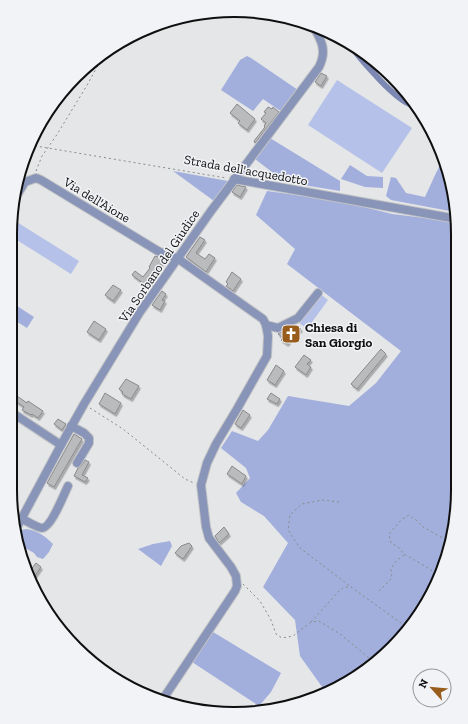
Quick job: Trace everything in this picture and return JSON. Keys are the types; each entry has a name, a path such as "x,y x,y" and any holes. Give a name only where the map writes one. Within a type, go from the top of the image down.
{"street":[{"name":"Via Sorbano del Giudice","path":"20,523 71,426 140,312 177,258 320,64 323,51 318,34"},
{"path":"23,182 36,178"},
{"name":"Via dell'Aione","path":"36,178 158,251 177,258 263,319 266,325"},
{"name":"Strada dell'acquedotto","path":"234,180 451,218"},
{"path":"166,696 237,586 237,579 231,567 209,538 206,527 201,485 207,463 216,444 267,356 268,336 266,325 278,328 298,318 318,293"},
{"path":"17,417 61,445"},
{"path":"71,426 84,433 89,438 89,443 77,463"},
{"path":"22,519 39,527 46,527 68,486"}],"path":[{"path":"36,178 37,167 42,156 56,136 98,65"},
{"name":"Strada dell'acquedotto","path":"36,145 234,180"},
{"path":"84,404 123,429 185,479 201,485"},
{"path":"339,502 322,500 302,504 290,515 288,530 300,548 350,587 404,625"},
{"path":"434,573 404,554 398,547 391,543 389,534 401,520 409,515 422,527 445,540"},
{"path":"379,591 392,578 391,569 396,561 404,554"},
{"path":"237,579 260,600 271,620 276,634 282,638 293,636 311,622 338,592 344,587 350,587"},
{"path":"311,622 319,621 340,634 370,659"}],"shaded area":[{"path":"247,56 298,90 282,112 263,99 253,111 221,90 240,60"},
{"path":"337,80 412,128 382,173 308,125"},
{"path":"270,138 340,181 340,191 285,182 255,159"},
{"path":"350,165 367,176 383,177 383,188 365,187 341,179"},
{"path":"440,166 444,178 450,211 391,200 386,196 391,177 396,178 406,193 425,197"},
{"path":"173,171 228,181 214,201"},
{"path":"267,191 340,201 392,214 451,221 451,504 444,546 429,586 414,611 397,633 366,662 342,678 323,688 300,656 295,620 263,587 288,543 264,516 241,502 236,493 250,478 246,468 221,448 232,431 258,441 268,430 288,396 349,406 376,383 401,351 287,264 295,249 256,215"},
{"path":"17,222 79,261 71,274 17,240"},
{"path":"319,293 328,300 307,329 298,322"},
{"path":"17,306 34,317 27,328 17,322"},
{"path":"27,529 35,531 53,544 43,559 37,557 34,553 25,548 21,530"},
{"path":"170,541 172,546 161,566 138,549 153,544"},
{"path":"213,632 281,673 271,692 258,706 192,662"}],"building":[{"path":"321,73 327,76 321,86 315,82"},
{"path":"237,104 255,119 247,130 238,123 240,121 230,113"},
{"path":"268,107 272,109 273,107 279,112 255,143 254,141 265,127 264,126 266,123 261,119 266,113 264,112"},
{"path":"237,185 246,187 240,197 232,192"},
{"path":"200,237 205,240 196,253 205,259 209,254 215,258 206,272 186,257"},
{"path":"155,256 164,259 147,286 132,275 135,271 143,277 150,268 149,267"},
{"path":"232,272 241,279 233,291 226,286 228,284 226,282"},
{"path":"113,285 121,290 113,301 105,295"},
{"path":"162,291 166,294 162,300 165,301 160,310 152,305"},
{"path":"94,321 106,329 99,340 87,332"},
{"name":"Chiesa di San Giorgio","path":"296,325 301,329 287,344 281,340 283,338 278,334"},
{"path":"381,349 386,354 357,389 351,384"},
{"path":"304,355 311,360 307,364 311,367 306,375 295,367"},
{"path":"276,365 284,371 275,385 267,380"},
{"path":"126,379 139,386 131,399 122,394 123,392 119,389"},
{"path":"105,393 121,403 115,414 99,404"},
{"path":"271,393 280,399 277,404 267,399"},
{"path":"17,396 43,411 38,418 22,410 24,407 17,402"},
{"path":"243,410 250,415 241,428 235,424"},
{"path":"58,419 66,424 62,430 54,424"},
{"path":"74,434 82,439 54,487 47,483"},
{"path":"85,460 89,462 82,475 88,478 85,482 74,476 78,468"},
{"path":"232,466 246,476 242,484 227,474"},
{"path":"224,527 229,534 219,543 215,536"},
{"path":"189,543 192,546 183,559 175,553 181,546"},
{"path":"36,563 41,567 35,576 32,568"}],"waterway":[{"path":"361,58 389,89 406,103"}],"place":[{"name":"Chiesa di San Giorgio","path":"291,334"}]}
